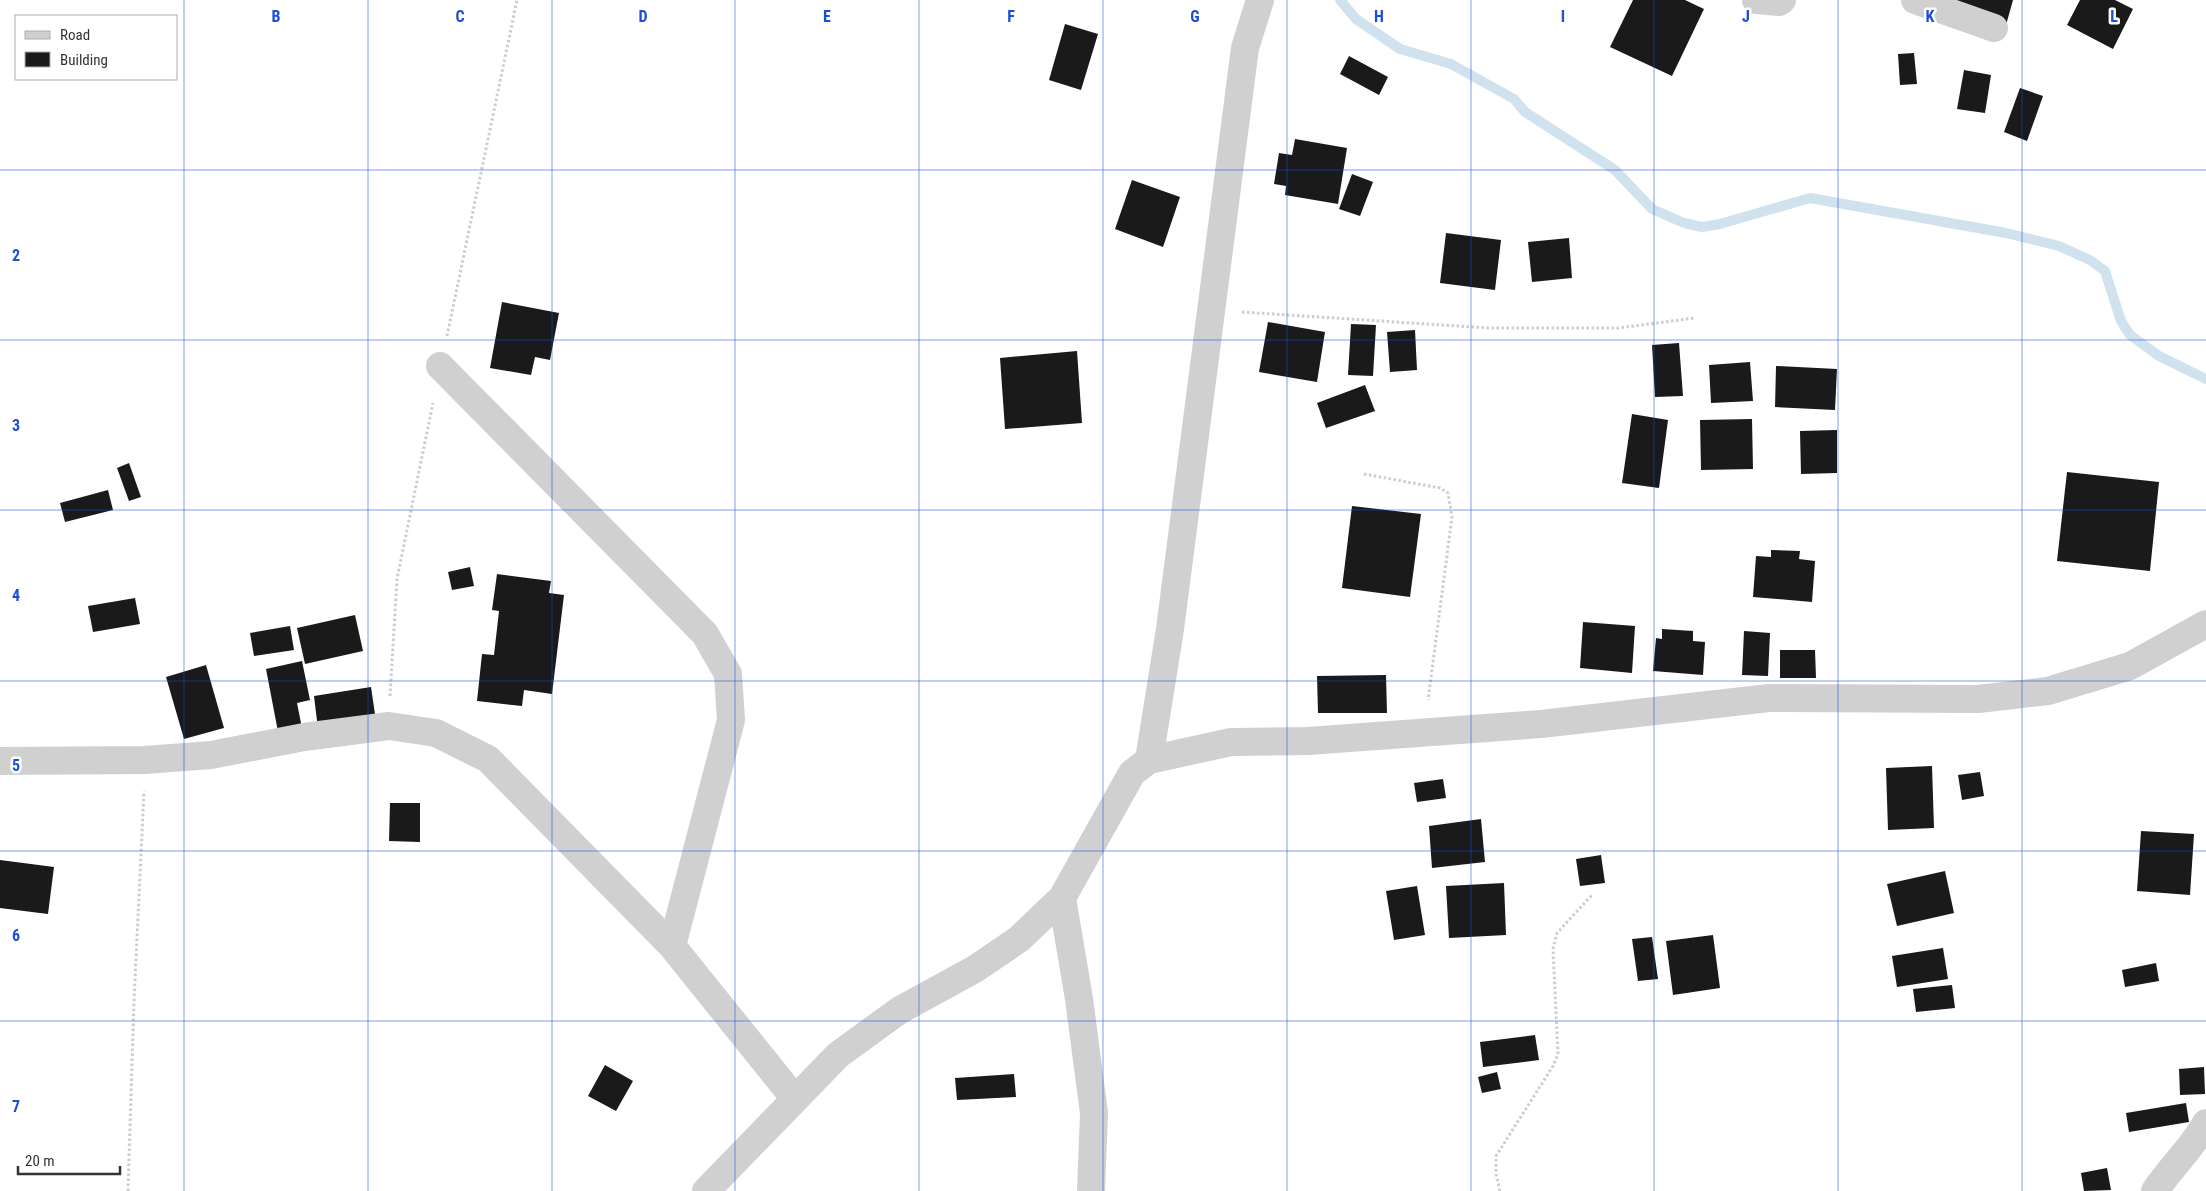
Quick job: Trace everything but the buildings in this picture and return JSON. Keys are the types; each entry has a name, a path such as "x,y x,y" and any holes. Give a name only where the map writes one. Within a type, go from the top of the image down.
{"street":[{"path":"1149,760 1171,619 1245,48 1260,0"},
{"path":"1756,0 1779,2 1782,0"},
{"path":"1915,0 1994,28"},
{"path":"440,366 705,634 728,674 731,720 672,946"},
{"path":"706,1191 838,1055 900,1010 975,969 1019,939 1062,898 1132,772 1149,760 1231,742 1308,741 1541,724 1769,698 1978,699 2048,691 2130,666 2206,624"},
{"path":"0,761 145,760 210,755 304,737 389,726 436,733 488,758 672,946 795,1099"},
{"path":"1062,898 1079,999 1094,1113 1091,1191"},
{"path":"2155,1191 2166,1174 2197,1140 2206,1123"}],"path":[{"path":"1211,310 1488,328 1618,328 1694,318"},
{"path":"1364,474 1440,488 1448,493 1451,504 1452,517 1424,733"},
{"path":"128,1191 145,760"},
{"path":"1500,1191 1496,1174 1496,1156 1553,1066 1558,1054 1552,949 1557,933 1592,895"}],"waterway":[{"path":"1340,0 1356,19 1400,49 1451,64 1514,99 1525,112 1615,170 1652,209 1684,223 1702,227 1720,224 1810,198 2006,233 2059,246 2090,260 2105,271 2121,321 2130,335 2159,356 2206,379"}]}
